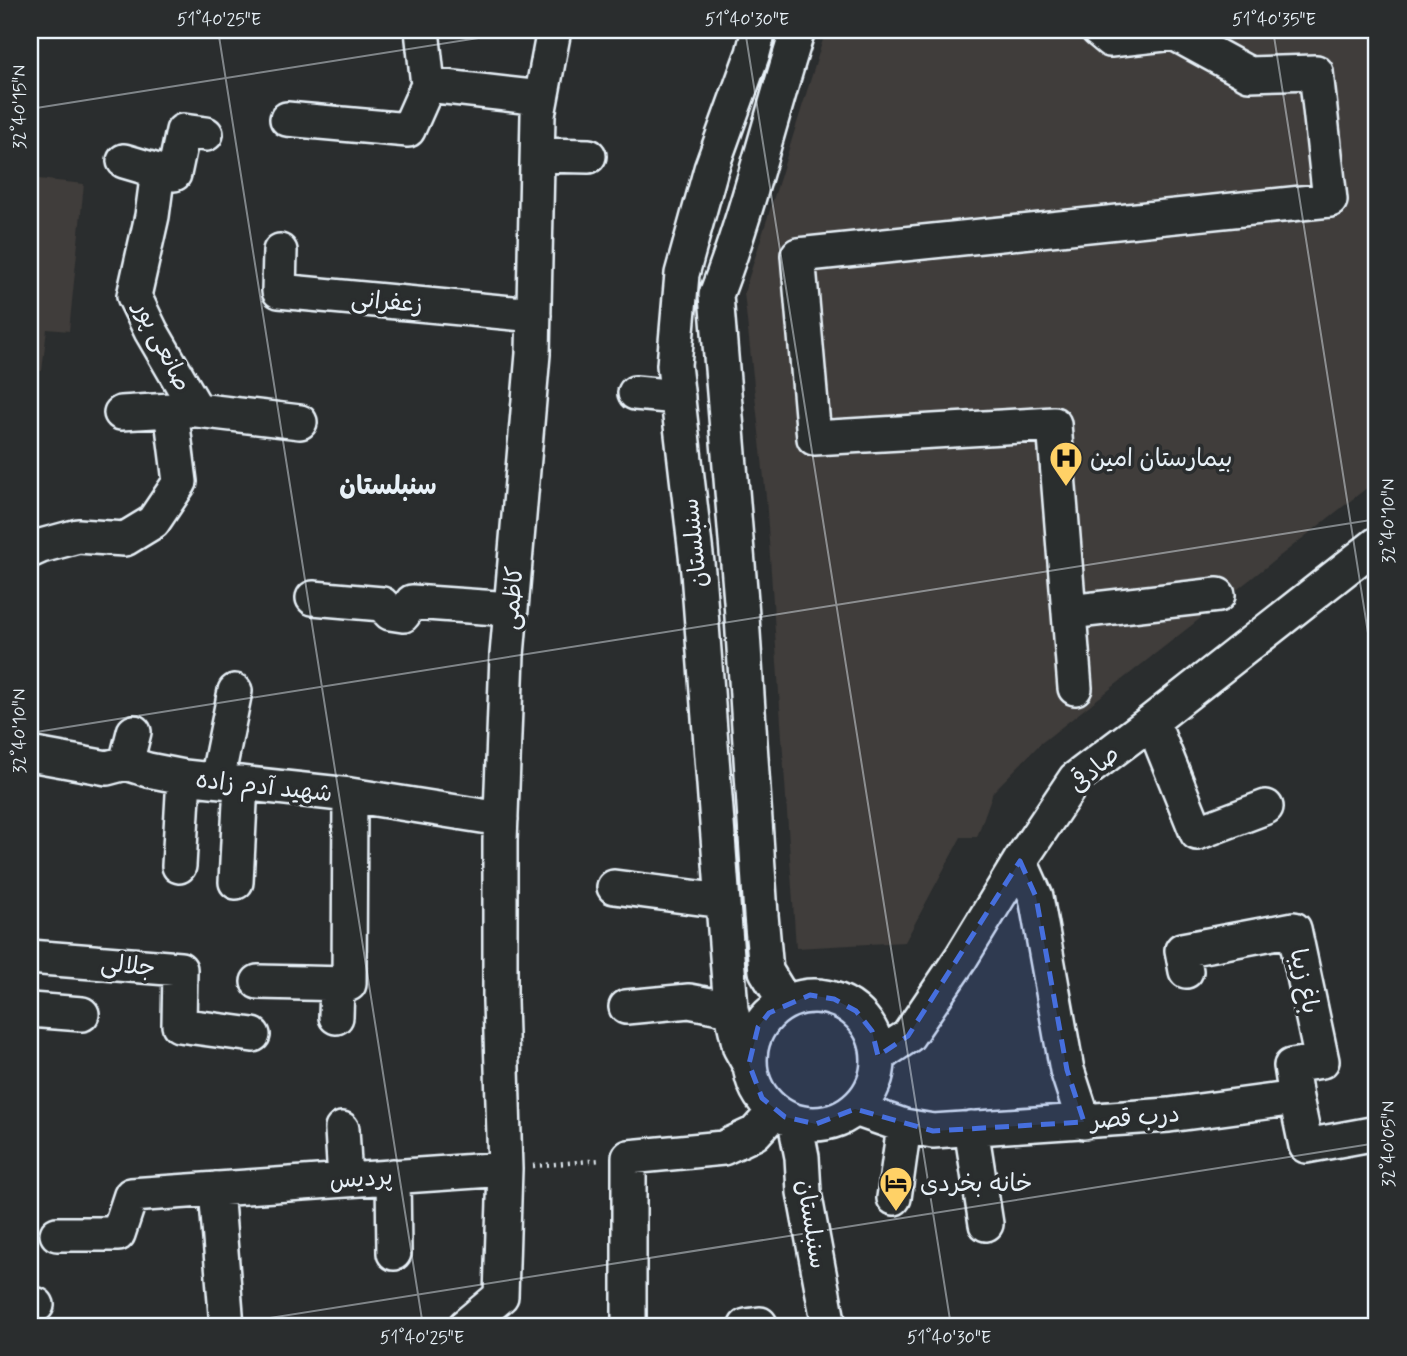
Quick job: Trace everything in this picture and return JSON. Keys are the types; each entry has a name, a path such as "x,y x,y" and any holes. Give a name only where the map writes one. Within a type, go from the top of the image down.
{"street":[{"path":"287,118 408,130 428,85 422,30"},
{"name":"کاظمی","path":"465,1326 501,1296 505,1168 486,975 501,819 507,655 532,368 538,115 554,30"},
{"name":"سنبلستان","path":"749,1064 740,1048 731,1009 698,572 674,365 682,274 712,169 759,30"},
{"name":"سنبلستان","path":"785,1002 766,971 741,601 716,295 734,248 799,30"},
{"path":"1076,688 1054,424 814,438 798,255 1330,200 1316,72 1249,74 1174,33 1110,40 1098,30"},
{"path":"428,85 541,98"},
{"path":"124,161 174,174 183,131 206,134"},
{"path":"538,155 589,156"},
{"name":"صانعی پور","path":"30,551 41,545 78,536 125,539 153,522 180,482 184,410 134,296 152,216 158,171"},
{"name":"زعفرانی","path":"280,251 279,291 534,315"},
{"path":"635,393 678,397"},
{"path":"121,413 184,410 300,422"},
{"name":"صادقی","path":"878,1056 908,1036 1075,779 1374,558"},
{"path":"1069,612 1218,595"},
{"path":"313,598 382,604 390,613 403,615 412,602 511,609"},
{"path":"235,691 229,782 236,881"},
{"path":"1152,721 1197,833 1266,807"},
{"name":"شهید آدم زاده","path":"30,754 107,768 130,747 148,770 184,777 350,795 501,819"},
{"path":"179,866 184,777"},
{"path":"258,982 349,985 350,795"},
{"path":"1020,861 1036,897 1067,1070 1084,1122"},
{"path":"614,887 723,901"},
{"name":"باغ زیبا","path":"1186,971 1182,950 1294,929 1322,1061 1291,1066 1296,1098"},
{"name":"جلالی","path":"30,957 180,969 179,1025 253,1035"},
{"path":"336,1017 337,984"},
{"path":"810,995 834,999 856,1011 872,1031 878,1056 876,1076 869,1094 855,1109 837,1119 816,1124 785,1116 762,1098 753,1082 749,1064 751,1045 758,1027 769,1013 785,1002 810,995"},
{"path":"626,1007 689,1001 731,1009"},
{"path":"30,1010 82,1014"},
{"path":"1296,1098 1306,1146 1377,1133"},
{"name":"درب قصر","path":"855,1109 904,1126 933,1131 1169,1115 1296,1098"},
{"path":"629,1326 629,1157 723,1148 785,1116"},
{"name":"سنبلستان","path":"785,1116 802,1157 804,1192 830,1326"},
{"path":"894,1198 904,1126"},
{"path":"971,1128 986,1224"},
{"path":"342,1129 345,1180"},
{"name":"پردیس","path":"57,1234 118,1234 131,1195 505,1168"},
{"path":"393,1176 394,1253"},
{"path":"216,1189 227,1326"}],"path":[{"path":"505,1168 629,1157"}],"highlighted area":[{"path":"1020,861 1036,897 1067,1070 1084,1122 933,1131 855,1109 816,1124 785,1117 762,1098 749,1064 758,1027 769,1013 810,995 834,999 856,1011 872,1031 878,1056 908,1036"}],"shaded area":[{"name":"بیمارستان امین","path":"826,30 1377,30 1377,480 1040,744 993,792 977,837 961,837 905,942 796,948 766,497 744,293"},
{"path":"30,178 84,184 69,331 47,329 42,371 30,370"}],"place":[{"name":"بیمارستان امین","path":"1066,488"},
{"name":"خانه بخردی","path":"896,1213"}],"district":[{"name":"سنبلستان","path":"388,485"}]}
